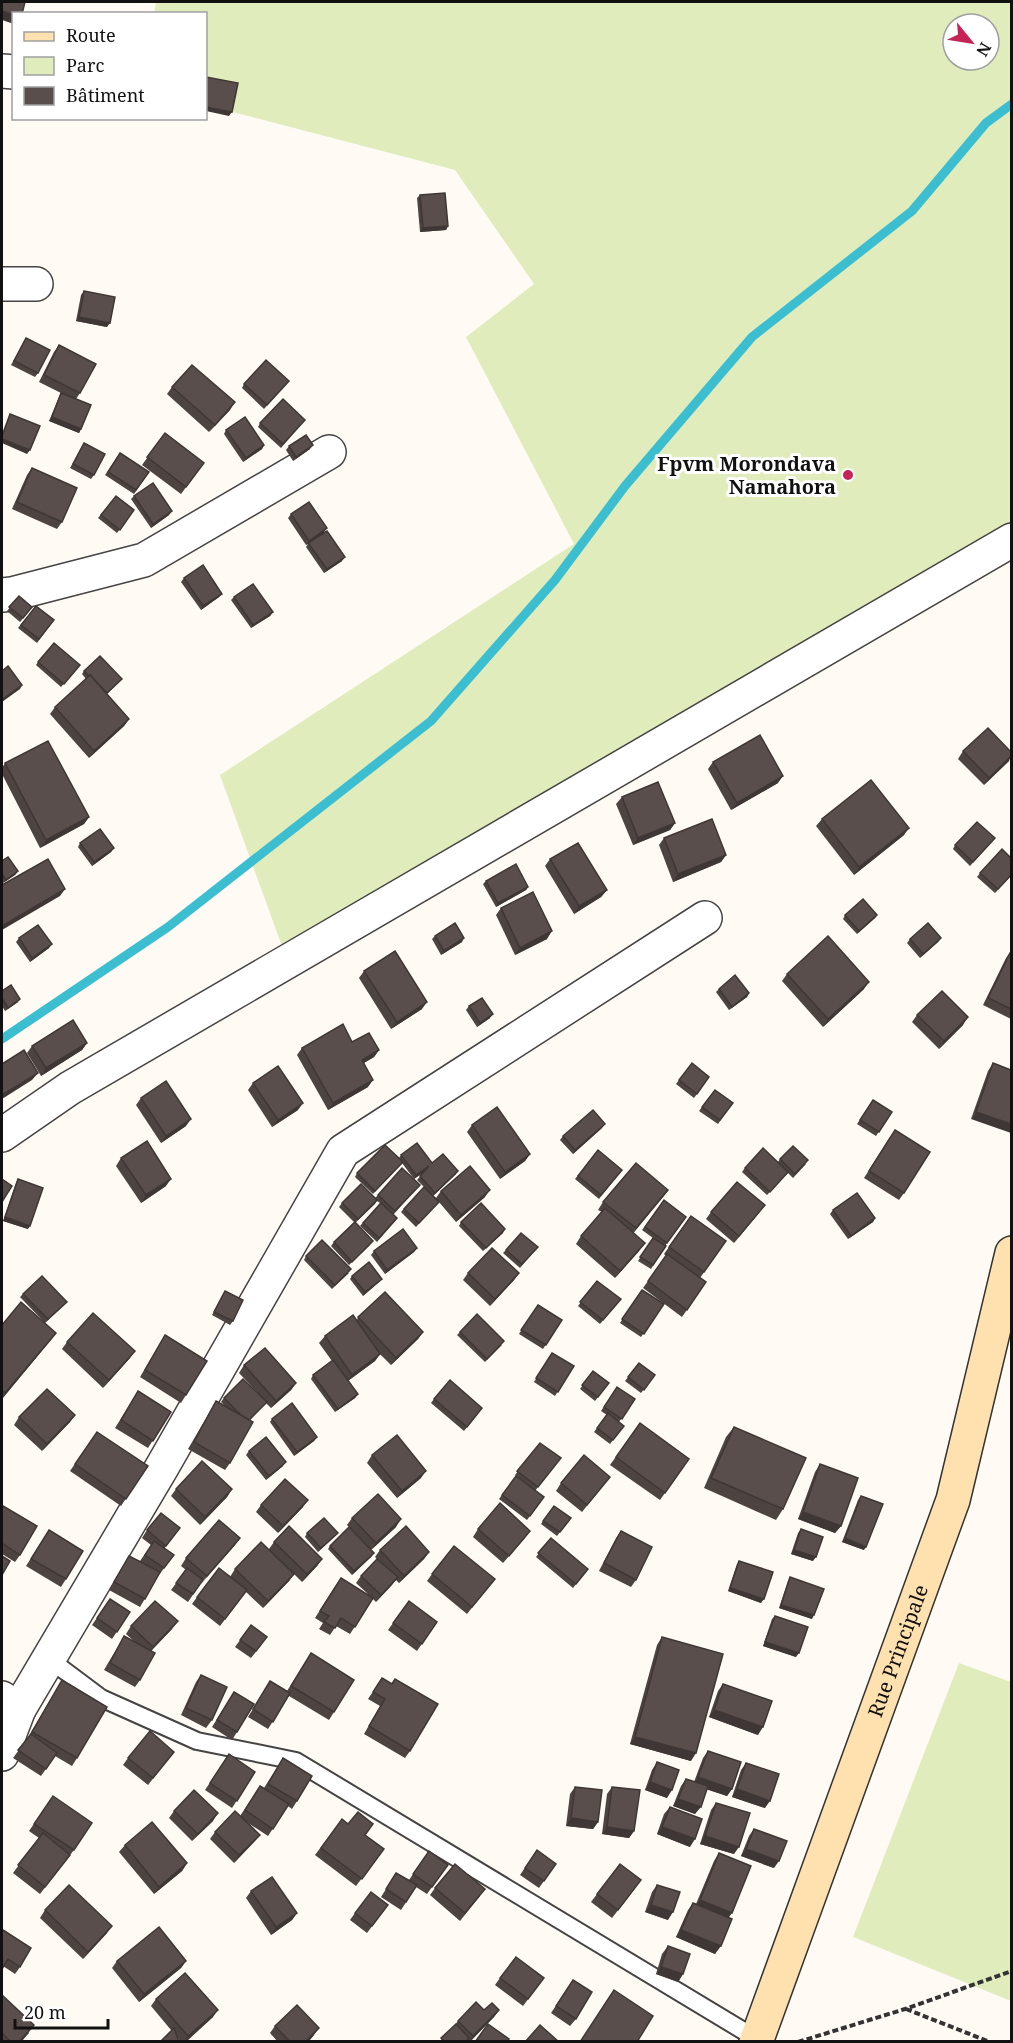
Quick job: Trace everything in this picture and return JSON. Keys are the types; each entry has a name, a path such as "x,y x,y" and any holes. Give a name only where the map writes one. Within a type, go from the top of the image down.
{"main road":[{"name":"Rue Principale","path":"756,2040 953,1500 1011,1253"}],"street":[{"path":"2,284 36,284"},
{"path":"2,595 144,560 329,452"},
{"path":"2,1135 70,1088 1011,540"},
{"path":"2,1754 10,1704 49,1659 343,1151 705,918"}],"lane":[{"path":"49,1659 101,1698 197,1741 296,1761 756,2040"}],"path":[{"path":"798,2042 905,2009 1011,1971"},
{"path":"905,2009 990,2042"}],"green space":[{"path":"156,2 1011,2 1011,540 287,960 220,775 574,544 466,337 534,284 455,170 207,105 207,12 154,12"},
{"path":"959,1663 1011,1682 1011,2001 853,1937"}],"building":[{"path":"2,2 25,2 22,12 12,12 12,14 2,11"},
{"path":"207,77 238,83 232,112 207,107"},
{"path":"445,193 448,226 423,228 420,195"},
{"path":"84,291 115,297 110,323 79,317"},
{"path":"26,338 50,350 38,373 14,361"},
{"path":"59,345 96,364 80,393 44,375"},
{"path":"266,360 289,381 267,405 244,384"},
{"path":"192,365 235,402 215,425 172,387"},
{"path":"61,393 91,405 81,429 52,417"},
{"path":"283,399 305,420 283,444 260,423"},
{"path":"10,414 40,426 30,450 2,439"},
{"path":"245,417 264,445 246,458 226,430"},
{"path":"165,433 204,463 186,487 147,457"},
{"path":"306,435 313,445 296,457 289,446"},
{"path":"84,443 105,454 94,475 73,464"},
{"path":"120,453 149,472 136,490 108,472"},
{"path":"32,468 77,488 62,522 17,502"},
{"path":"153,483 172,511 153,524 134,496"},
{"path":"116,496 134,510 120,530 101,515"},
{"path":"309,502 327,528 309,541 291,514"},
{"path":"327,531 345,557 327,569 308,543"},
{"path":"203,565 222,594 203,606 184,578"},
{"path":"253,584 273,612 253,625 234,597"},
{"path":"19,596 32,607 23,618 9,607"},
{"path":"36,606 54,620 39,639 21,625"},
{"path":"54,643 80,665 64,684 38,662"},
{"path":"100,656 122,679 107,693 84,671"},
{"path":"8,666 22,685 3,699 2,671"},
{"path":"90,675 129,719 94,751 55,707"},
{"path":"988,728 1011,752 1011,756 989,778 963,751"},
{"path":"760,735 783,776 737,803 713,762"},
{"path":"48,741 89,817 46,840 5,763"},
{"path":"871,780 909,828 859,867 822,819"},
{"path":"658,782 675,823 638,838 622,797"},
{"path":"712,819 726,855 678,874 664,838"},
{"path":"977,822 995,838 973,862 955,845"},
{"path":"100,829 114,848 94,862 80,843"},
{"path":"578,843 607,890 579,906 550,859"},
{"path":"1002,849 1011,858 1011,875 998,889 980,873"},
{"path":"8,857 18,871 6,880 2,874 2,861"},
{"path":"48,859 65,889 2,926 2,885"},
{"path":"516,864 528,887 498,903 486,881"},
{"path":"533,892 552,931 520,948 501,908"},
{"path":"863,899 877,915 859,931 845,915"},
{"path":"455,923 464,938 444,951 435,936"},
{"path":"928,923 941,938 923,954 910,939"},
{"path":"38,925 52,944 32,958 19,938"},
{"path":"828,936 869,982 828,1019 787,974"},
{"path":"395,951 427,1002 397,1022 364,971"},
{"path":"1011,951 1011,1009 988,998"},
{"path":"735,975 749,993 732,1007 719,989"},
{"path":"11,985 20,999 8,1008 2,998 2,991"},
{"path":"942,991 968,1017 944,1041 917,1015"},
{"path":"482,998 493,1014 480,1023 469,1006"},
{"path":"73,1020 87,1043 46,1068 32,1046"},
{"path":"343,1024 352,1042 369,1033 379,1050 362,1060 373,1080 333,1103 302,1048"},
{"path":"24,1050 38,1073 2,1095 2,1064"},
{"path":"692,1063 709,1077 697,1094 679,1080"},
{"path":"993,1063 1011,1070 1011,1124 976,1112"},
{"path":"278,1066 303,1103 278,1120 253,1083"},
{"path":"166,1081 191,1119 166,1136 141,1098"},
{"path":"715,1090 733,1103 720,1120 702,1107"},
{"path":"873,1100 892,1112 879,1132 860,1120"},
{"path":"497,1107 530,1154 505,1172 472,1125"},
{"path":"593,1110 605,1124 575,1150 563,1136"},
{"path":"895,1130 930,1152 904,1193 869,1171"},
{"path":"147,1141 171,1179 146,1195 121,1158"},
{"path":"417,1143 432,1163 443,1154 458,1171 435,1193 420,1176 429,1166 416,1175 401,1155"},
{"path":"385,1145 403,1162 375,1191 357,1173"},
{"path":"793,1146 808,1160 795,1174 780,1159"},
{"path":"763,1148 788,1172 770,1192 745,1168"},
{"path":"598,1150 622,1170 601,1195 578,1176"},
{"path":"636,1163 668,1190 636,1228 603,1202"},
{"path":"470,1166 490,1190 461,1215 441,1191"},
{"path":"402,1168 420,1185 395,1211 378,1195"},
{"path":"2,1179 12,1186 2,1202"},
{"path":"18,1179 43,1188 30,1226 5,1217"},
{"path":"737,1182 765,1205 739,1236 711,1212"},
{"path":"361,1184 377,1200 358,1219 342,1203"},
{"path":"424,1187 439,1202 419,1223 404,1209"},
{"path":"857,1193 875,1218 851,1236 833,1210"},
{"path":"664,1200 686,1217 667,1243 645,1227"},
{"path":"381,1203 397,1218 379,1238 363,1223"},
{"path":"481,1203 505,1229 486,1248 461,1222"},
{"path":"605,1208 645,1243 620,1271 581,1236"},
{"path":"691,1216 726,1241 704,1272 669,1247"},
{"path":"355,1222 373,1241 352,1262 334,1242"},
{"path":"403,1229 417,1248 387,1270 374,1251"},
{"path":"521,1233 538,1247 522,1264 506,1250"},
{"path":"653,1238 666,1246 653,1265 640,1257"},
{"path":"322,1240 351,1269 335,1285 306,1256"},
{"path":"492,1248 519,1273 495,1299 468,1273"},
{"path":"667,1254 706,1282 687,1310 648,1281"},
{"path":"369,1262 382,1279 365,1292 352,1276"},
{"path":"42,1276 67,1302 48,1319 23,1294"},
{"path":"597,1281 621,1299 603,1320 580,1302"},
{"path":"642,1290 664,1304 644,1334 622,1319"},
{"path":"225,1291 243,1300 233,1321 214,1312"},
{"path":"385,1292 423,1332 396,1358 358,1317"},
{"path":"21,1302 56,1333 5,1393 2,1390 2,1325"},
{"path":"538,1305 562,1320 546,1345 521,1330"},
{"path":"93,1313 135,1351 109,1380 67,1342"},
{"path":"477,1314 504,1341 487,1359 460,1332"},
{"path":"353,1315 380,1354 352,1375 325,1336"},
{"path":"165,1335 207,1361 186,1395 145,1370"},
{"path":"265,1348 296,1383 276,1401 244,1365"},
{"path":"552,1353 574,1366 558,1392 536,1378"},
{"path":"333,1360 358,1394 338,1409 313,1375"},
{"path":"639,1363 655,1375 644,1390 628,1377"},
{"path":"593,1371 609,1383 598,1397 582,1385"},
{"path":"243,1379 267,1402 249,1420 224,1398"},
{"path":"450,1380 482,1408 467,1427 434,1399"},
{"path":"617,1387 635,1399 622,1419 604,1407"},
{"path":"47,1389 75,1415 47,1444 19,1417"},
{"path":"138,1391 171,1412 153,1441 121,1420"},
{"path":"216,1401 253,1422 230,1463 194,1442"},
{"path":"292,1403 317,1437 297,1452 272,1419"},
{"path":"608,1413 624,1426 613,1440 597,1428"},
{"path":"640,1423 689,1459 665,1493 616,1457"},
{"path":"734,1427 806,1458 783,1509 711,1478"},
{"path":"97,1432 148,1466 126,1499 75,1464"},
{"path":"397,1435 426,1471 402,1491 372,1455"},
{"path":"266,1437 286,1462 269,1476 249,1451"},
{"path":"540,1443 561,1458 538,1487 517,1471"},
{"path":"584,1455 610,1477 587,1505 561,1483"},
{"path":"202,1461 232,1489 205,1517 176,1489"},
{"path":"820,1464 858,1478 841,1526 803,1512"},
{"path":"516,1476 544,1497 530,1516 502,1495"},
{"path":"285,1479 308,1500 283,1526 261,1505"},
{"path":"378,1494 401,1519 376,1543 352,1518"},
{"path":"861,1496 883,1504 866,1547 845,1538"},
{"path":"500,1503 530,1531 509,1556 478,1529"},
{"path":"3,1506 37,1526 20,1555 2,1543"},
{"path":"554,1506 571,1518 560,1532 543,1521"},
{"path":"161,1513 180,1528 166,1546 147,1530"},
{"path":"324,1518 338,1533 321,1548 307,1533"},
{"path":"219,1520 240,1538 207,1576 186,1558"},
{"path":"289,1526 322,1559 307,1574 274,1542"},
{"path":"406,1526 429,1552 404,1576 380,1550"},
{"path":"349,1527 374,1553 354,1571 330,1546"},
{"path":"801,1529 823,1537 816,1557 794,1550"},
{"path":"49,1530 83,1551 66,1579 31,1559"},
{"path":"621,1531 652,1547 636,1580 604,1563"},
{"path":"551,1538 588,1569 576,1584 538,1553"},
{"path":"154,1541 174,1555 164,1568 145,1555"},
{"path":"261,1542 294,1574 268,1601 235,1569"},
{"path":"454,1546 495,1579 472,1607 432,1574"},
{"path":"2,1556 10,1561 2,1575"},
{"path":"129,1556 160,1572 145,1599 114,1582"},
{"path":"377,1559 398,1577 381,1595 361,1576"},
{"path":"739,1561 773,1572 764,1599 730,1588"},
{"path":"187,1568 203,1580 193,1594 176,1583"},
{"path":"219,1568 247,1590 225,1619 197,1597"},
{"path":"790,1577 824,1589 814,1615 781,1605"},
{"path":"341,1578 373,1598 355,1627 341,1618 335,1628 324,1622 329,1616 320,1611"},
{"path":"110,1599 130,1612 117,1632 97,1618"},
{"path":"155,1601 178,1621 153,1647 131,1626"},
{"path":"409,1601 437,1622 422,1644 393,1623"},
{"path":"775,1616 808,1627 799,1653 765,1642"},
{"path":"251,1625 267,1637 256,1651 240,1640"},
{"path":"124,1636 155,1653 140,1680 110,1663"},
{"path":"662,1637 723,1654 696,1753 635,1737"},
{"path":"311,1653 354,1680 334,1712 291,1686"},
{"path":"201,1675 227,1687 212,1720 186,1708"},
{"path":"382,1678 392,1684 395,1679 438,1704 410,1751 369,1726 385,1699 373,1692"},
{"path":"62,1680 107,1707 77,1758 32,1732"},
{"path":"270,1681 290,1693 273,1722 253,1709"},
{"path":"723,1684 772,1701 763,1727 714,1710"},
{"path":"234,1692 254,1704 237,1732 217,1720"},
{"path":"150,1731 174,1752 153,1778 128,1758"},
{"path":"31,1734 57,1753 46,1769 18,1750"},
{"path":"708,1751 741,1762 732,1789 698,1777"},
{"path":"229,1754 255,1772 237,1801 210,1783"},
{"path":"283,1758 312,1776 297,1801 268,1784"},
{"path":"657,1762 679,1770 672,1790 650,1782"},
{"path":"746,1763 779,1774 770,1801 737,1789"},
{"path":"686,1779 708,1786 701,1807 678,1799"},
{"path":"260,1786 289,1804 273,1829 245,1810"},
{"path":"575,1787 602,1790 598,1822 571,1818"},
{"path":"612,1787 640,1790 634,1831 607,1827"},
{"path":"194,1790 218,1813 198,1834 174,1811"},
{"path":"53,1796 92,1823 74,1850 34,1824"},
{"path":"716,1803 750,1813 739,1847 705,1836"},
{"path":"670,1807 702,1819 695,1839 662,1827"},
{"path":"235,1811 260,1835 239,1855 215,1832"},
{"path":"358,1812 373,1824 365,1835 384,1849 362,1879 321,1848 342,1819 348,1824"},
{"path":"152,1822 187,1863 159,1887 125,1845"},
{"path":"754,1829 787,1841 779,1861 746,1849"},
{"path":"43,1833 70,1855 45,1887 18,1865"},
{"path":"537,1850 556,1864 544,1881 525,1868"},
{"path":"429,1851 448,1865 432,1887 413,1874"},
{"path":"719,1853 751,1866 732,1913 700,1900"},
{"path":"455,1864 485,1889 465,1913 435,1888"},
{"path":"620,1864 641,1880 618,1910 597,1894"},
{"path":"396,1873 417,1885 406,1902 386,1889"},
{"path":"272,1877 297,1913 276,1927 251,1891"},
{"path":"69,1885 112,1926 88,1952 45,1910"},
{"path":"657,1885 680,1892 673,1912 651,1905"},
{"path":"371,1892 388,1905 372,1926 355,1913"},
{"path":"693,1903 732,1919 721,1946 681,1930"},
{"path":"159,1927 186,1961 144,1994 117,1961"},
{"path":"3,1930 31,1948 20,1967 8,1959 2,1969"},
{"path":"668,1946 690,1954 683,1974 661,1967"},
{"path":"516,1957 544,1978 528,1999 500,1978"},
{"path":"185,1973 218,2010 188,2036 156,1999"},
{"path":"573,1980 592,1992 576,2019 556,2006"},
{"path":"614,1990 653,2016 637,2042 580,2042"},
{"path":"2,1995 34,2025 19,2042 11,2042 2,2033"},
{"path":"476,2002 484,2010 492,2003 499,2010 473,2036 458,2021"},
{"path":"297,2005 319,2028 305,2042 290,2042 275,2026"},
{"path":"456,2024 469,2038 465,2042 445,2042 441,2038"},
{"path":"488,2024 509,2039 507,2042 475,2042"},
{"path":"540,2025 559,2042 525,2042"},
{"path":"174,2028 179,2042 160,2042"}],"waterway":[{"path":"2,1039 168,927 431,721 555,580 625,486 752,337 912,211 986,123 1012,104"}],"place":[{"name":"Fpvm Morondava Namahora","path":"848,475"}]}
